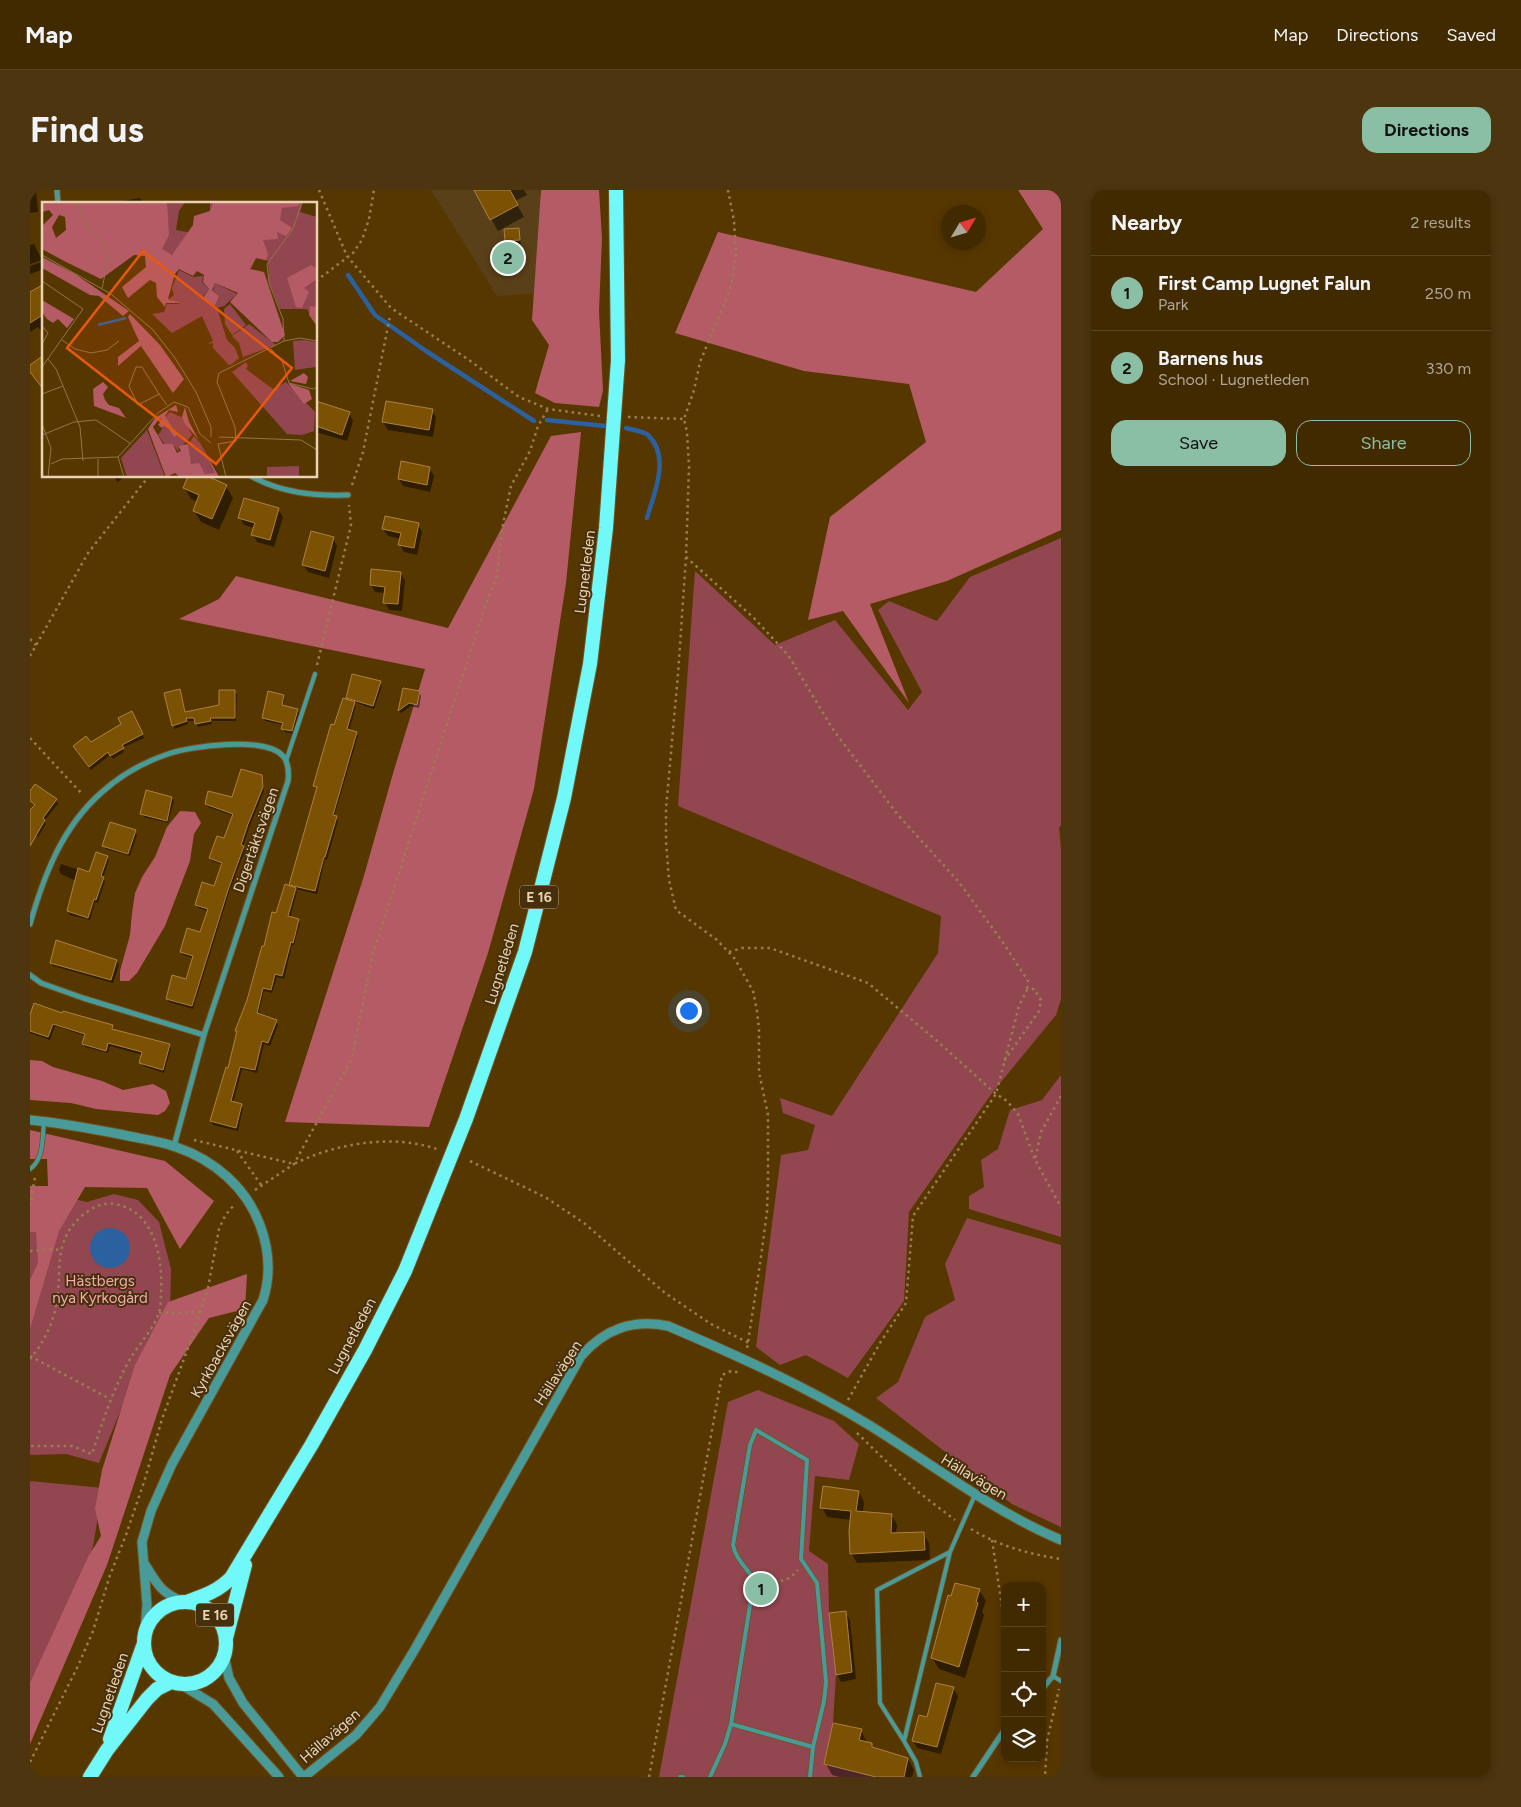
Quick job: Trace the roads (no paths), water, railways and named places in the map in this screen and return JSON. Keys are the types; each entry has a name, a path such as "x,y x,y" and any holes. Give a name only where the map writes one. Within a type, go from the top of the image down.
{"highway":[{"name":"Lugnetleden","path":"185,1601 222,1588 231,1578 317,1436 365,1350 405,1271 466,1120 525,952 564,798 590,664 606,528 618,360 616,190"},
{"name":"Lugnetleden","path":"226,1639 239,1584 251,1547"},
{"name":"E 16","path":"143,1646 145,1630 153,1616 162,1608 173,1603 185,1601 205,1606 216,1615 222,1624 226,1639 224,1655 216,1669 204,1679 188,1684 176,1683"},
{"name":"Lugnetleden","path":"107,1750 143,1646"},
{"path":"143,1646 148,1662 154,1670 176,1683"},
{"name":"Lugnetleden","path":"90,1777 107,1750 146,1699 157,1689 176,1683"}],"street":[{"path":"255,478 274,487 292,492 325,496 348,495"},
{"path":"30,924 51,861 65,835 102,792 123,776 145,763 168,754 191,748 216,745 258,746 274,750 282,755 286,761"},
{"name":"Digertäktsvägen","path":"174,1146 204,1035 261,862 280,811 288,781 289,768 286,761"},
{"path":"30,975 40,983 204,1035"},
{"name":"Kyrkbacksvägen","path":"30,1120 72,1124 174,1146 194,1154 218,1169 238,1187 258,1220 266,1248 268,1265 266,1290 258,1312 186,1436 160,1488 144,1529 142,1560 147,1605 145,1630"},
{"name":"Hällavägen","path":"303,1777 356,1735 380,1707 570,1374 592,1344 604,1335 628,1326 652,1323 668,1326 795,1383 869,1425 975,1495 1061,1540"},
{"path":"142,1560 159,1587 166,1594 185,1601"},
{"path":"1046,1684 1053,1676 1061,1640"},
{"path":"224,1655 229,1678 243,1703 303,1777"},
{"path":"176,1683 213,1704 279,1777"},
{"path":"973,1777 1001,1735"}],"lane":[{"path":"286,761 315,674"},
{"path":"30,1169 37,1163 40,1154 44,1121"},
{"path":"710,1777 725,1744 731,1724 754,1580 735,1554 733,1545 750,1445 756,1430 807,1460 801,1559 817,1583 826,1682 824,1701 813,1747 810,1777"},
{"path":"904,1740 950,1552 975,1495"},
{"path":"920,1777 916,1762 880,1702 877,1590 950,1552"},
{"path":"1053,1676 1061,1681"},
{"path":"731,1724 813,1747"}],"water":[{"path":"114,1228 121,1231 127,1237 130,1248 129,1256 121,1265 114,1268 106,1268 99,1265 91,1256 90,1244 93,1237 102,1229"}],"waterway":[{"path":"348,275 375,315 426,351 534,421"},
{"path":"547,420 605,426"},
{"path":"626,428 648,435 655,444 659,454 659,475 647,518"}],"place":[{"name":"Barnens hus","path":"508,258"},
{"name":"First Camp Lugnet Falun","path":"761,1589"}],"park label":[{"name":"Hästbergs nya Kyrkogård","path":"100,1290"}]}
